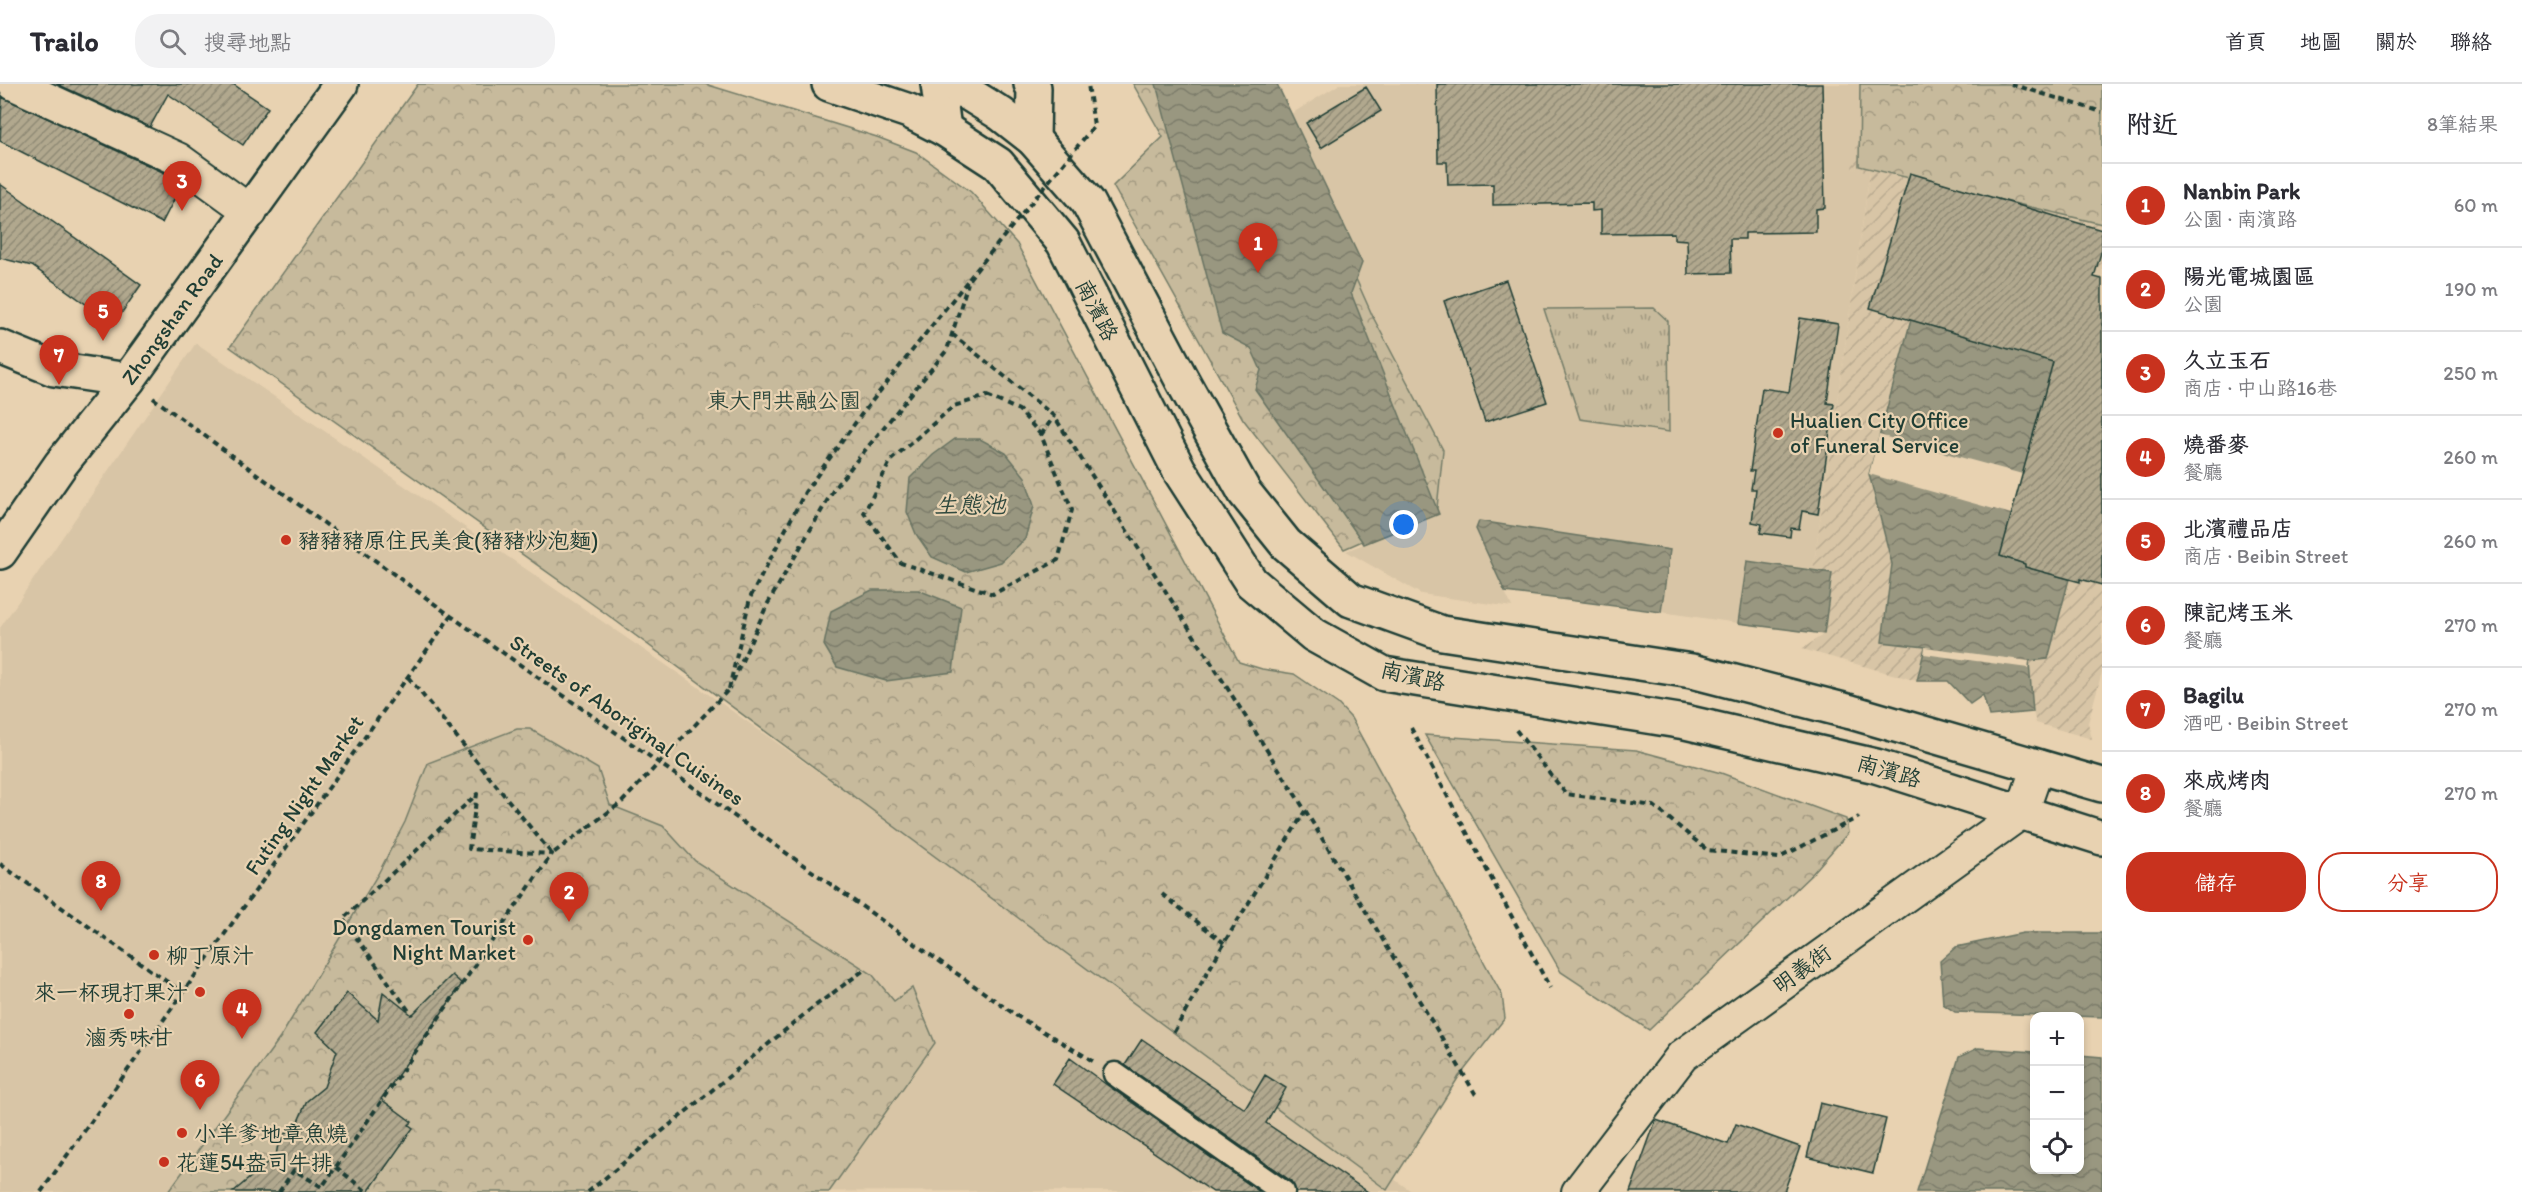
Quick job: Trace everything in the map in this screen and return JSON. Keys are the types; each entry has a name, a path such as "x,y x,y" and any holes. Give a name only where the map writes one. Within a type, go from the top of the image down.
{"main road":[{"name":"Zhongshan Road","path":"0,552 61,464 128,380 251,212 341,84"},
{"name":"南濱路","path":"829,84 909,111 944,129 998,164 1063,242 1179,470 1251,582 1314,635 1384,674 1685,722 1876,766 2102,838"},
{"path":"938,84 944,129"},
{"name":"南濱路","path":"953,84 1001,114 1032,139 1088,202 1183,382 1245,493 1286,544 1351,600 1442,633 1692,671 1851,712 2102,785"},
{"path":"1031,84 1034,88 1032,139"},
{"path":"0,347 54,369 128,380"}],"street":[{"path":"14,84 178,159 251,212"},
{"path":"2022,812 2038,766"},
{"name":"明義街","path":"1578,1192 1682,1056 2022,812"},
{"path":"1115,1074 1283,1192"}],"path":[{"path":"729,689 750,598 805,492 861,415 1094,126 1088,84"},
{"path":"2011,84 2102,112"},
{"path":"279,1192 294,1170 322,1187 552,854 622,802 729,689 766,605 835,487 947,350 969,279"},
{"path":"952,334 1054,416 1305,810 1476,1095"},
{"name":"Streets of Aboriginal Cuisines","path":"128,380 451,616 1017,1017 1115,1074"},
{"path":"987,396 1019,410 1041,435 1072,510 1058,560 993,594 901,563 864,513 891,460 954,406 987,396"},
{"path":"1041,435 1054,416"},
{"name":"Futing Night Market","path":"41,1192 451,616"},
{"path":"408,677 552,854"},
{"path":"1514,727 1566,794 1654,806 1707,850 1779,858 1859,817"},
{"path":"1411,728 1550,988"},
{"path":"412,1015 343,919 477,794 469,849 552,854"},
{"path":"1174,1032 1224,943 1305,810"},
{"path":"0,864 183,993"},
{"path":"1162,894 1224,943"},
{"path":"588,1192 811,1009 864,970"},
{"path":"336,1167 367,1192"}],"shaded area":[{"path":"1340,84 1869,84 1853,168 1870,171 1813,570 1747,561 1738,623 1661,612 1666,581 1476,529 1512,607 1421,594 1346,551 1439,514 1351,293 1362,262 1291,114"},
{"path":"1869,84 2102,128 2102,672 2088,723 2092,739 2036,723 2033,712 1989,716 1983,695 1970,704 1948,681 1917,681 1802,649 1824,634 1832,573 1813,570 1870,172 1852,168"},
{"name":"Dongdamen Tourist Night Market","path":"196,343 701,689 1411,1191 0,1192 0,628"}],"green space":[{"name":"東大門共融公園","path":"418,84 705,84 877,137 916,152 971,192 1017,244 1239,662 1262,669 1294,674 1338,704 1351,718 1502,995 1505,1018 1458,1078 1387,1190 605,613 230,347"},
{"path":"1133,84 1269,84 1373,317 1443,450 1437,508 1344,549 1243,419 1113,186 1163,137"},
{"path":"1860,84 2102,84 2102,224 1859,166"},
{"path":"1654,308 1668,321 1669,432 1580,419 1544,309"},
{"path":"517,729 530,729 598,769 610,805 663,826 695,861 872,974 894,1001 912,988 935,1043 829,1192 168,1192 280,1038 378,874 405,822 428,763"},
{"path":"1425,735 1636,750 1721,773 1846,819 1848,833 1812,874 1649,1030 1561,972"}],"water":[{"path":"1156,84 1277,84 1362,263 1351,293 1439,514 1364,544 1255,389 1261,370 1251,348 1222,333"},
{"path":"1911,320 2068,366 2000,556 2025,564 2025,567 2069,579 2048,659 2029,661 2033,712 1989,716 1983,695 1970,704 1948,681 1917,681 1925,647 1882,642 1892,564 1869,474"},
{"name":"生態池","path":"955,439 980,439 1006,453 1025,477 1034,506 1025,539 1001,562 966,572 932,557 916,534 907,512 910,478 933,455"},
{"path":"1479,521 1670,550 1661,612 1505,592 1476,529"},
{"path":"1747,561 1832,573 1824,634 1738,623"},
{"path":"872,590 918,590 961,607 953,672 886,681 837,667 824,645 831,611"},
{"path":"2023,933 2102,933 2102,1017 2084,1016 2084,1012 2030,1012 2030,1015 1955,1012 1943,1004 1940,961 1956,947"},
{"path":"1978,1048 2030,1052 2030,1174 2084,1174 2084,1055 2102,1057 2102,1192 1917,1192 1959,1057"}],"pier":[{"path":"1879,435 2026,475 2015,515 1869,474"},
{"path":"1925,647 2029,661 2028,668 1924,654"}],"building":[{"path":"57,84 233,84 268,108 243,145 168,94 150,127"},
{"path":"1437,84 1822,84 1825,208 1816,209 1816,232 1745,233 1745,239 1730,239 1731,273 1688,274 1687,240 1674,239 1674,233 1601,234 1601,210 1592,211 1592,203 1493,205 1493,184 1448,185 1447,162 1438,162"},
{"path":"1366,87 1381,111 1321,148 1306,123"},
{"path":"2,97 169,175 182,184 162,223 0,141"},
{"path":"1910,173 2102,230 2102,249 2094,277 2102,279 2102,585 2080,579 2080,582 2025,567 2025,564 2000,556 2053,362 1870,308"},
{"path":"0,184 141,285 114,324 32,266 0,258"},
{"path":"1506,280 1547,402 1485,422 1444,301"},
{"path":"1800,318 1838,324 1827,403 1834,404 1818,514 1802,511 1799,529 1791,528 1790,537 1760,533 1762,524 1752,522 1756,489 1751,489 1754,471 1750,471 1762,388 1789,392"},
{"path":"452,975 462,984 381,1099 412,1122 409,1125 413,1128 368,1192 233,1192 276,1156 279,1138 296,1126 307,1101 324,1087 337,1051 317,1032 347,993 378,1020 383,992 412,1015"},
{"path":"1142,1039 1245,1109 1265,1075 1286,1088 1266,1123 1368,1192 1296,1192 1291,1181 1125,1065"},
{"path":"1070,1058 1260,1192 1213,1192 1053,1084"},
{"path":"1820,1103 1886,1119 1873,1173 1807,1157"},
{"path":"1656,1120 1728,1144 1736,1124 1800,1147 1784,1192 1630,1192"}],"place":[{"name":"久立玉石","path":"182,211"},
{"name":"Nanbin Park","path":"1258,273"},
{"name":"北濱禮品店","path":"103,341"},
{"name":"Bagilu","path":"59,385"},
{"name":"Hualien City Office of Funeral Service","path":"1778,433"},
{"name":"豬豬豬原住民美食(豬豬炒泡麵)","path":"286,540"},
{"name":"來成烤肉","path":"101,911"},
{"name":"陽光電城園區","path":"569,922"},
{"name":"Dongdamen Tourist Night Market","path":"528,940"},
{"name":"柳丁原汁","path":"154,955"},
{"name":"來一杯現打果汁","path":"200,992"},
{"name":"滷秀味甘","path":"129,1014"},
{"name":"燒番麥","path":"242,1039"},
{"name":"陳記烤玉米","path":"200,1110"},
{"name":"小羊爹地章魚燒","path":"182,1133"},
{"name":"花蓮54盎司牛排","path":"164,1162"}]}
